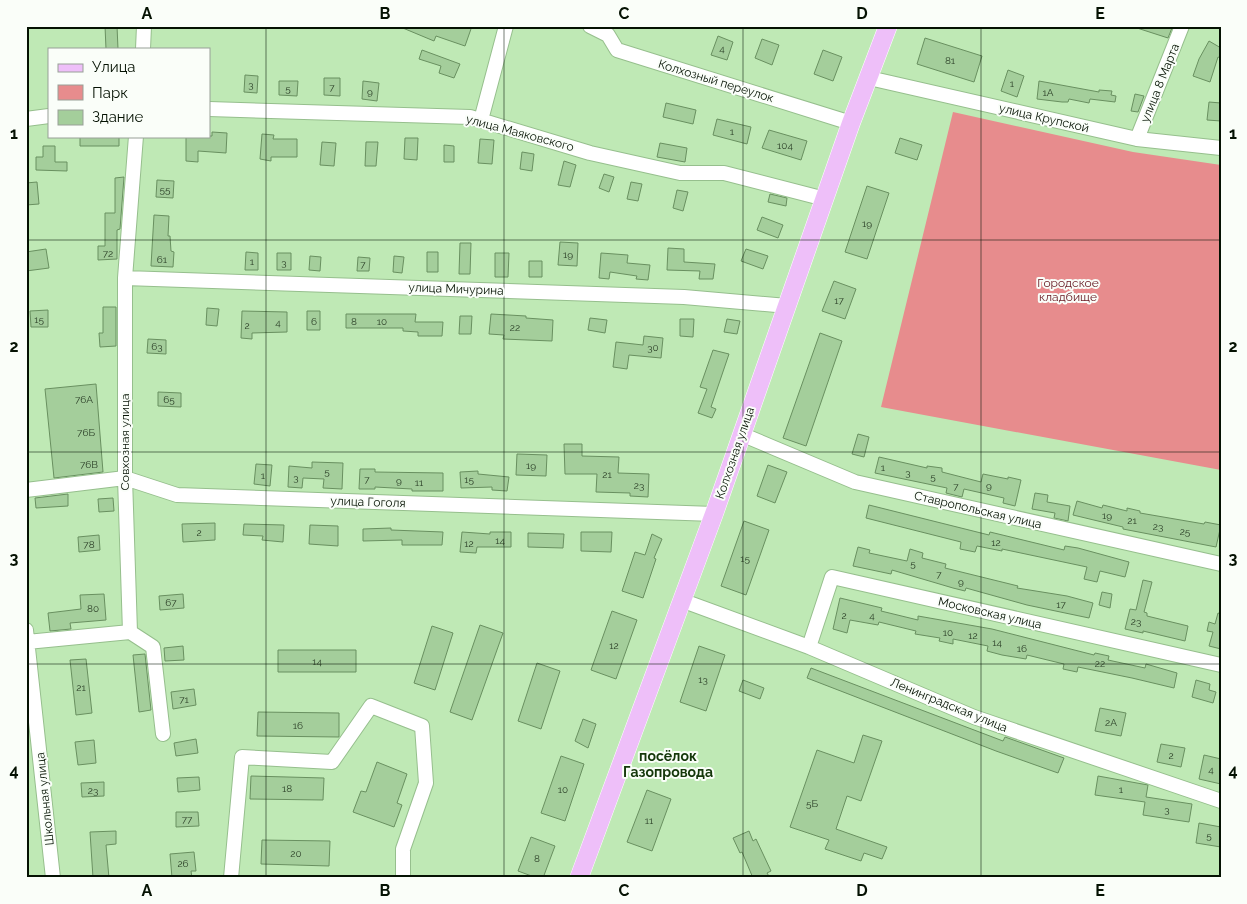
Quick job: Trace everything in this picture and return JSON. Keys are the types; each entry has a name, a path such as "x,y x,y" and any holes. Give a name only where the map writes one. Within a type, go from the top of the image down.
{"main road":[{"name":"Колхозная улица","path":"579,878 714,514 851,124 888,26"}],"street":[{"path":"143,48 144,26"},
{"path":"480,120 506,26"},
{"name":"Колхозный переулок","path":"590,26 608,35 617,50 851,124"},
{"name":"улица 8 Марта","path":"1137,139 1182,26"},
{"name":"улица Крупской","path":"869,78 1137,139 1221,148"},
{"name":"улица Маяковского","path":"210,109 470,117 599,155 680,173 724,173 825,199"},
{"path":"26,119 48,116"},
{"name":"Совхозная улица","path":"130,632 125,478 125,278 136,138"},
{"name":"улица Мичурина","path":"125,278 684,297 787,306"},
{"name":"Ставропольская улица","path":"741,434 855,482 1221,564"},
{"name":"улица Гоголя","path":"26,490 125,478 177,495 714,514"},
{"name":"Московская улица","path":"809,647 832,578 1221,665"},
{"name":"Ленинградская улица","path":"681,600 809,647 974,718 1221,801"},
{"path":"27,635 130,632 153,647 163,734"},
{"name":"Школьная улица","path":"27,635 53,878"},
{"path":"231,878 242,756 332,762 371,706 422,726 426,783 403,849 403,878"}],"green space":[{"name":"Городское кладбище","path":"953,112 1133,152 1221,165 1221,470 881,407"}],"building":[{"path":"105,26 117,26 118,48 106,48"},
{"path":"398,26 472,26 465,46 436,36 434,41"},
{"path":"1137,26 1167,26 1172,28 1168,38 1137,28"},
{"path":"718,36 733,42 727,60 711,55"},
{"path":"925,38 982,56 974,82 917,64"},
{"path":"762,39 779,45 772,65 755,58"},
{"path":"1209,41 1221,48 1221,58 1218,57 1210,82 1193,76 1199,59"},
{"path":"422,50 460,64 454,78 439,73 441,66 419,59"},
{"path":"823,50 842,57 833,81 814,74"},
{"path":"1008,70 1024,76 1017,97 1001,91"},
{"path":"245,75 258,76 257,93 244,92"},
{"path":"324,78 340,78 340,96 324,95"},
{"path":"279,81 298,81 297,96 279,95"},
{"path":"363,81 379,83 377,101 362,99"},
{"path":"1039,81 1099,92 1099,90 1112,91 1111,95 1116,96 1115,102 1090,99 1089,103 1069,99 1068,102 1062,102 1037,99"},
{"path":"1135,94 1144,96 1138,112 1131,111"},
{"path":"1209,102 1221,103 1221,121 1207,120"},
{"path":"666,103 696,110 693,124 663,117"},
{"path":"717,119 751,127 747,144 713,135"},
{"path":"769,130 807,141 801,160 762,148"},
{"path":"212,132 227,133 226,153 198,151 198,162 186,161 186,138 210,138"},
{"path":"262,134 274,135 273,139 297,139 297,157 271,157 271,161 260,159"},
{"path":"80,138 119,138 119,146 80,146"},
{"path":"405,138 418,138 417,160 404,159"},
{"path":"900,138 922,145 917,160 895,153"},
{"path":"480,139 494,140 492,164 478,163"},
{"path":"322,142 336,143 334,166 320,165"},
{"path":"366,142 378,142 376,166 365,166"},
{"path":"660,143 687,148 685,162 657,157"},
{"path":"444,145 454,146 454,162 444,162"},
{"path":"43,146 55,146 55,162 67,162 67,171 36,170 36,157 43,157"},
{"path":"522,152 534,154 532,171 520,169"},
{"path":"564,161 576,165 570,187 558,185"},
{"path":"604,174 614,177 609,192 599,188"},
{"path":"124,177 120,229 117,230 117,259 98,260 98,246 105,246 105,213 115,213 115,178"},
{"path":"157,180 174,181 173,198 156,197"},
{"path":"37,182 39,204 26,205 26,183"},
{"path":"631,182 642,184 638,201 627,199"},
{"path":"867,186 889,193 867,259 845,252"},
{"path":"677,190 688,192 683,211 673,208"},
{"path":"770,194 787,198 786,206 768,202"},
{"path":"154,215 169,216 168,236 170,236 171,251 174,252 173,267 151,266"},
{"path":"762,217 783,225 778,238 757,230"},
{"path":"560,242 578,243 577,266 558,265"},
{"path":"460,243 471,243 470,274 459,274"},
{"path":"668,248 684,249 684,262 715,264 713,279 699,279 700,271 667,270"},
{"path":"46,249 49,268 26,271 26,252"},
{"path":"746,249 768,256 763,269 741,261"},
{"path":"246,252 258,253 258,270 245,270"},
{"path":"427,252 438,252 438,272 427,272"},
{"path":"277,253 291,253 291,270 277,270"},
{"path":"495,253 509,253 508,277 495,277"},
{"path":"601,253 628,255 627,263 650,265 648,280 636,279 637,276 610,272 609,279 599,278"},
{"path":"310,256 321,257 320,271 309,270"},
{"path":"394,256 404,257 402,273 393,272"},
{"path":"358,257 370,258 369,271 357,271"},
{"path":"529,261 542,261 542,277 529,277"},
{"path":"834,281 856,289 845,319 822,311"},
{"path":"103,307 116,307 116,346 100,347 99,333 103,333"},
{"path":"207,308 219,309 217,326 206,325"},
{"path":"48,310 48,327 31,327 30,311"},
{"path":"242,311 287,312 287,332 252,333 252,339 241,338"},
{"path":"307,311 320,311 320,330 307,330"},
{"path":"346,314 416,314 415,322 443,322 442,336 418,336 418,332 403,331 403,328 346,328"},
{"path":"491,314 553,320 552,341 503,339 504,335 489,334"},
{"path":"460,316 472,316 471,334 459,334"},
{"path":"590,318 607,320 605,333 588,330"},
{"path":"680,319 694,319 693,337 680,336"},
{"path":"727,319 740,321 737,334 724,332"},
{"path":"820,333 842,341 806,446 783,438"},
{"path":"644,336 663,338 661,358 629,355 627,369 613,367 616,342 643,345"},
{"path":"148,339 166,340 166,354 147,353"},
{"path":"713,350 729,354 711,407 716,409 712,418 698,413 707,389 700,387"},
{"path":"96,384 103,472 54,478 45,389"},
{"path":"158,392 181,393 181,407 158,406"},
{"path":"858,434 869,437 864,457 852,454"},
{"path":"564,444 582,444 582,456 619,457 618,473 649,474 648,497 630,496 630,493 596,492 597,474 565,474"},
{"path":"517,454 547,455 546,476 516,475"},
{"path":"879,457 927,468 927,466 942,468 942,472 981,482 983,474 1021,480 1015,506 1003,503 1004,498 964,489 962,497 946,493 947,488 875,473"},
{"path":"312,462 343,463 342,489 323,488 324,479 303,478 302,488 288,487 289,466 312,468"},
{"path":"256,464 272,465 270,486 254,484"},
{"path":"768,465 787,472 775,503 757,496"},
{"path":"360,469 375,469 375,472 443,473 443,491 412,491 412,489 375,487 375,489 359,489"},
{"path":"478,471 478,474 509,477 507,491 492,490 492,487 461,488 460,472"},
{"path":"1035,493 1048,495 1047,502 1070,506 1068,521 1054,518 1055,513 1032,509"},
{"path":"68,494 68,506 36,508 35,498"},
{"path":"113,498 114,511 99,512 98,499"},
{"path":"1077,501 1102,508 1103,505 1127,511 1127,508 1140,511 1140,513 1204,524 1205,522 1221,525 1216,547 1123,529 1123,527 1073,515"},
{"path":"869,505 989,535 990,532 1064,550 1065,546 1078,548 1129,562 1125,577 1100,571 1097,582 1084,579 1087,567 1002,549 1002,551 977,546 975,552 960,549 961,542 866,518"},
{"path":"744,521 769,530 746,595 721,586"},
{"path":"215,523 215,540 183,542 182,524"},
{"path":"244,524 284,525 283,542 262,540 263,536 243,535"},
{"path":"310,525 338,526 338,546 309,544"},
{"path":"391,528 391,530 443,532 442,545 402,545 402,540 363,541 363,529"},
{"path":"462,532 490,534 490,532 511,532 511,547 477,547 476,553 460,552"},
{"path":"581,532 612,532 611,552 581,551"},
{"path":"528,533 564,534 563,548 528,547"},
{"path":"652,534 662,539 654,558 656,559 643,598 622,591 635,552 645,555"},
{"path":"99,535 100,550 79,552 78,537"},
{"path":"858,547 870,550 869,553 907,561 910,549 923,553 922,558 946,564 945,568 1018,586 1017,588 1067,596 1093,603 1089,618 1027,605 966,588 965,591 892,570 891,574 853,566"},
{"path":"1143,580 1152,582 1144,612 1147,613 1147,616 1188,626 1185,641 1143,631 1143,633 1125,629 1130,609 1136,610"},
{"path":"1102,592 1112,594 1110,608 1099,605"},
{"path":"104,594 106,620 70,623 71,629 50,631 48,613 81,609 80,595"},
{"path":"183,594 184,608 160,610 159,596"},
{"path":"840,598 882,608 881,611 918,620 918,616 992,629 1094,655 1095,653 1109,656 1108,660 1145,668 1146,664 1177,673 1174,688 1078,667 1077,672 1063,669 1064,664 1027,655 1026,659 1002,655 987,651 988,646 953,639 953,644 939,641 940,638 915,634 916,631 879,622 878,625 850,620 847,633 833,629"},
{"path":"612,611 637,620 616,679 591,670"},
{"path":"1218,613 1221,614 1221,649 1209,646 1213,632 1207,631 1209,622 1215,624"},
{"path":"480,625 503,633 472,720 450,712"},
{"path":"432,626 453,633 435,690 414,683"},
{"path":"183,646 184,660 165,661 164,648"},
{"path":"699,646 725,655 706,711 680,702"},
{"path":"278,650 356,650 356,672 278,672"},
{"path":"145,654 151,710 139,712 133,655"},
{"path":"86,659 92,713 76,715 70,660"},
{"path":"537,663 560,671 541,729 518,721"},
{"path":"811,668 1003,741 1005,737 1064,758 1058,773 996,751 807,678"},
{"path":"743,680 764,688 760,699 739,691"},
{"path":"1196,680 1210,684 1209,690 1216,692 1213,703 1192,697"},
{"path":"194,689 196,705 173,709 171,692"},
{"path":"1100,708 1126,713 1121,736 1095,731"},
{"path":"258,712 339,713 339,737 257,736"},
{"path":"583,719 596,724 588,748 575,741"},
{"path":"863,735 882,741 861,801 847,796 836,829 887,847 882,859 864,853 861,861 825,849 829,840 790,827 817,750 854,763"},
{"path":"196,739 198,753 176,756 174,743"},
{"path":"94,740 96,763 78,765 75,742"},
{"path":"1161,744 1185,748 1181,767 1157,762"},
{"path":"1204,755 1221,759 1221,784 1199,779"},
{"path":"561,756 584,764 565,821 541,813"},
{"path":"377,762 407,774 397,803 402,805 394,827 353,812 361,791 366,792"},
{"path":"251,776 324,778 323,800 250,799"},
{"path":"1098,776 1148,785 1146,797 1192,804 1189,822 1143,815 1145,802 1095,795"},
{"path":"199,777 200,790 178,792 177,778"},
{"path":"104,782 104,796 82,797 81,783"},
{"path":"647,790 671,799 652,851 627,842"},
{"path":"176,812 198,812 199,826 176,827"},
{"path":"1199,823 1221,827 1221,847 1196,843"},
{"path":"116,831 116,844 106,845 109,878 93,878 90,832"},
{"path":"749,831 753,841 756,839 771,871 767,873 770,878 753,878 742,852 740,853 733,838"},
{"path":"531,837 555,846 543,878 537,878 518,871"},
{"path":"262,840 330,841 329,866 261,864"},
{"path":"194,852 196,871 191,871 192,878 172,878 170,854"}],"district":[{"name":"посёлок Газопровода","path":"668,764"}]}
